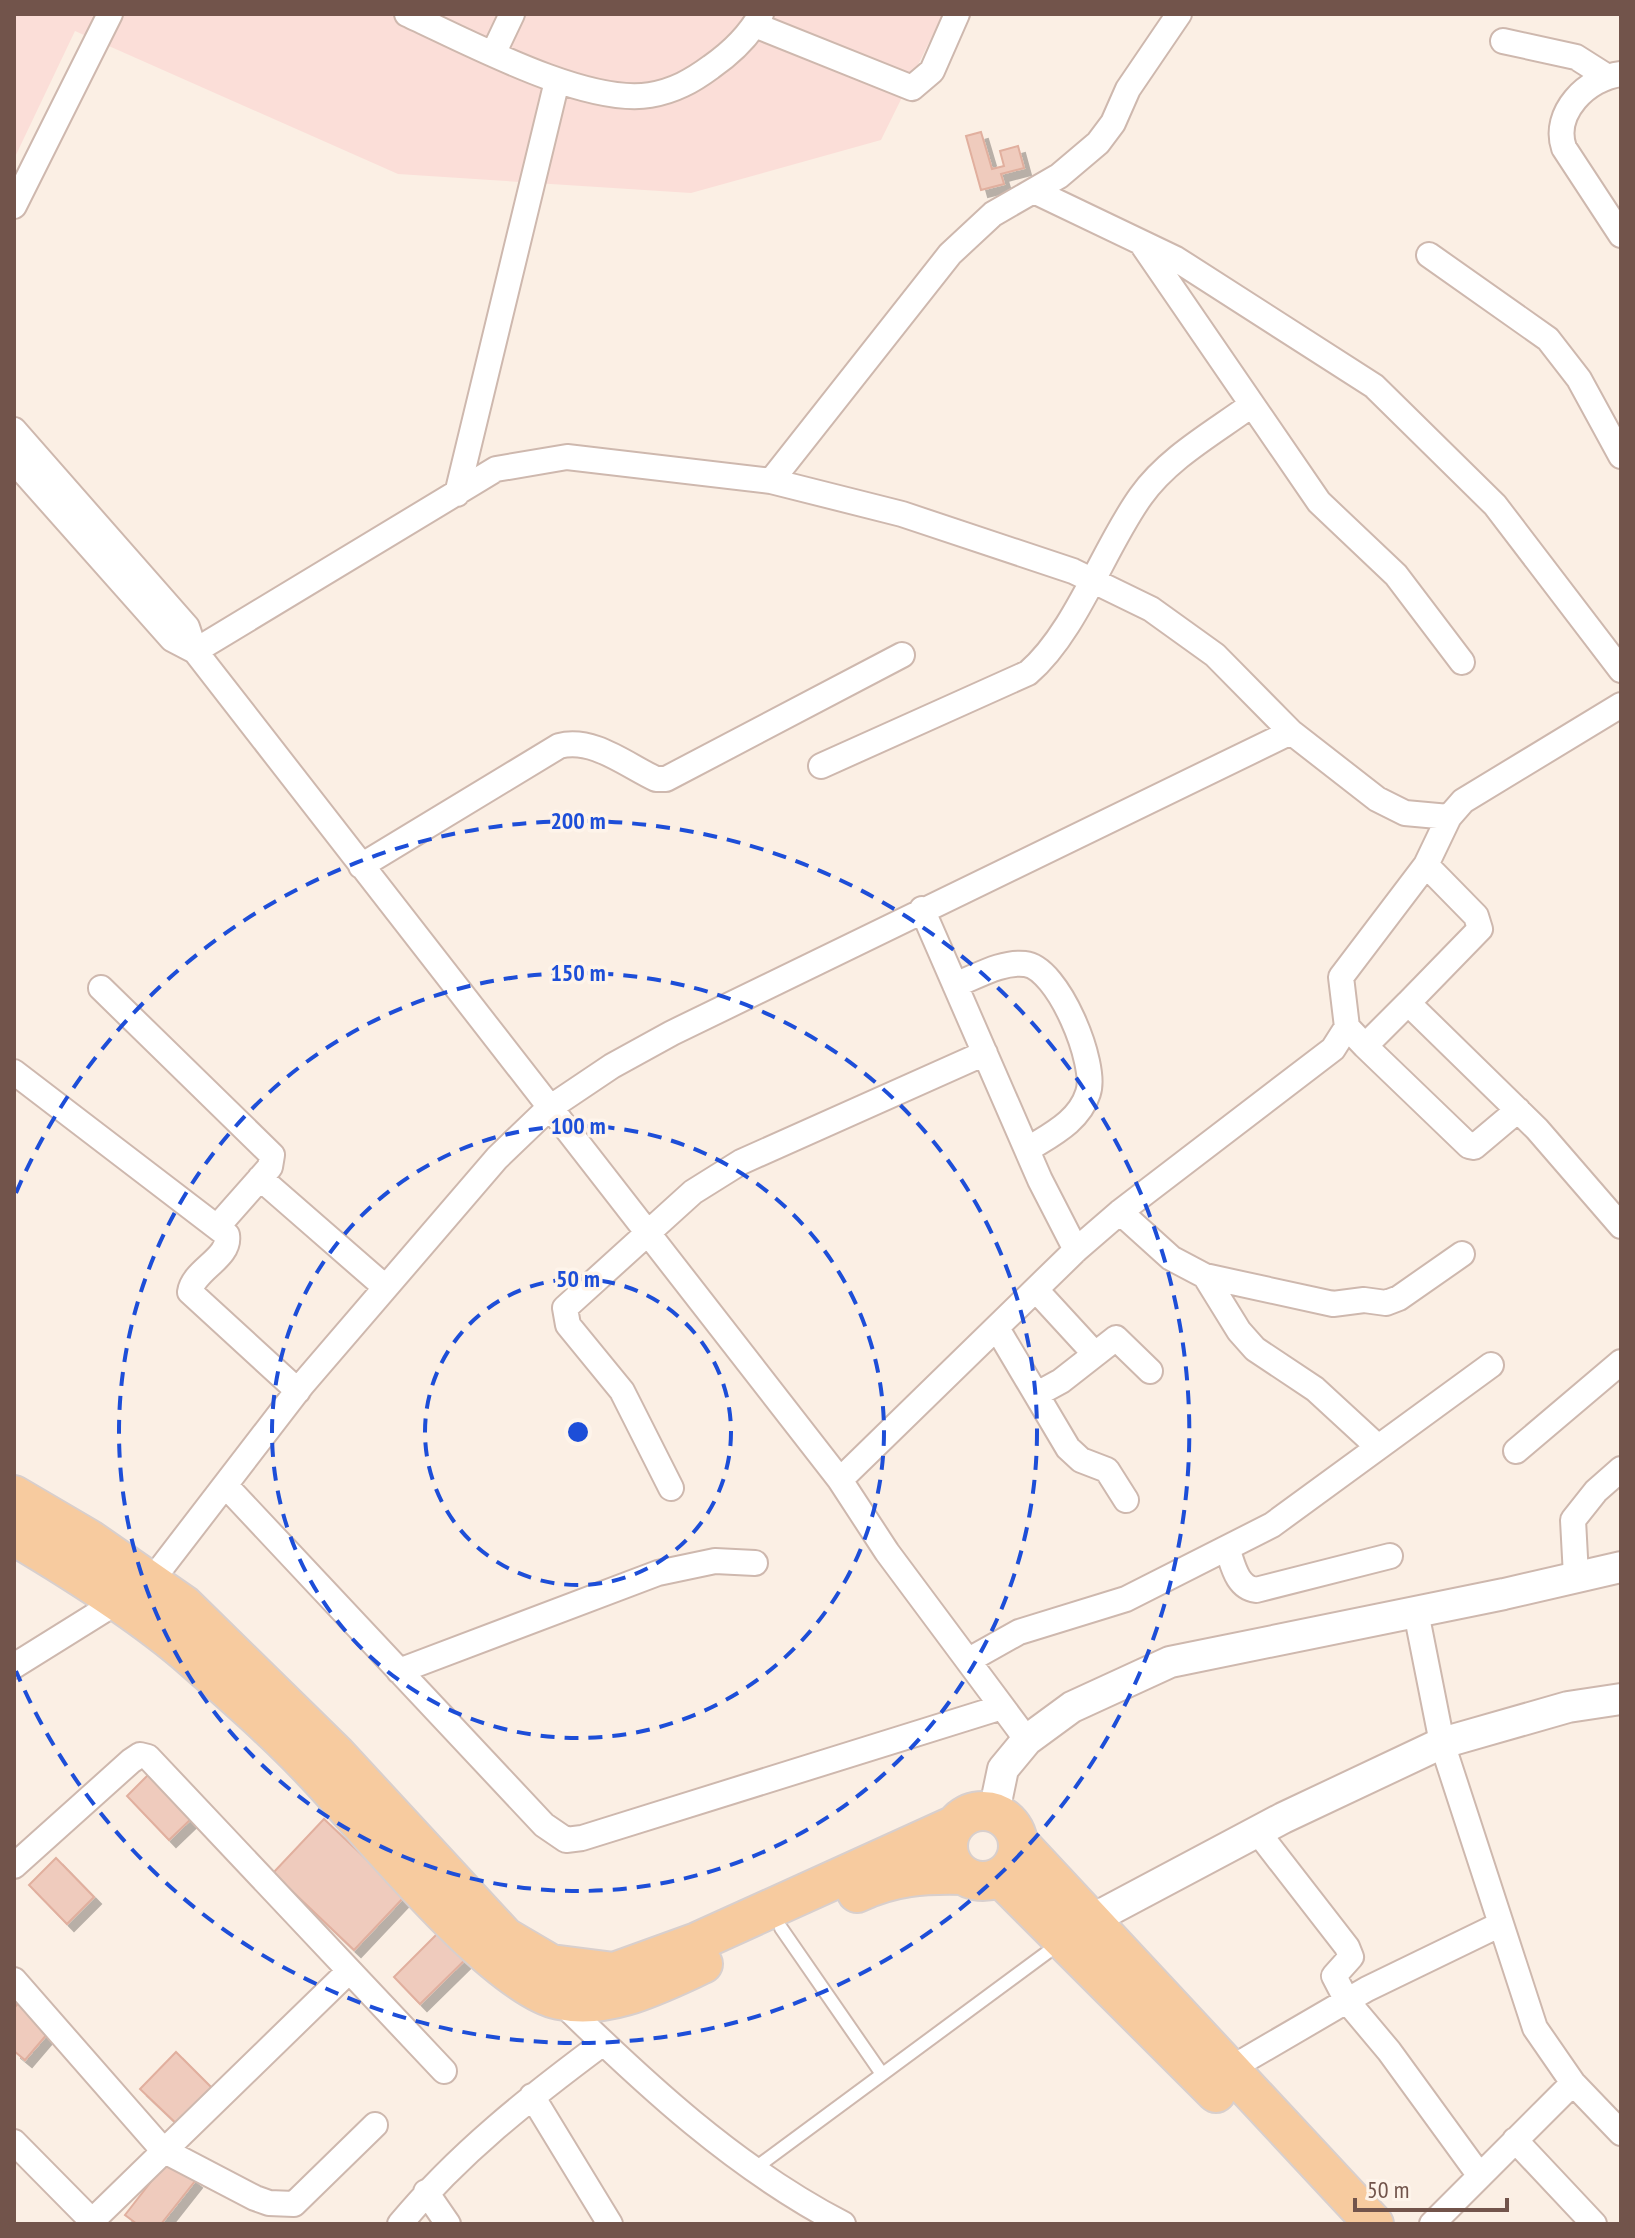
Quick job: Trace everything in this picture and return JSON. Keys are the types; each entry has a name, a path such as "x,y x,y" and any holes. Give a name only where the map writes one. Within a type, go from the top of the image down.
{"main road":[{"path":"14,1495 152,1580 184,1605 336,1754 505,1937 551,1964 614,1972 697,1942 955,1825 978,1811 994,1812 1015,1829 1019,1843 1076,1930 1217,2094 1338,2224"},
{"path":"14,1536 154,1626 195,1660 310,1768 492,1960 538,1993 559,2000 585,2003 639,1993 887,1879 924,1874 963,1875 985,1881 1000,1877 1017,1856 1019,1843"},
{"path":"955,1825 949,1852 963,1875"},
{"path":"1000,1877 1076,1930 1228,2070 1374,2224"}],"street":[{"path":"14,206 109,14"},
{"path":"407,14 557,81 604,92 648,96 686,85 725,57 758,20 912,88 932,71 957,14"},
{"path":"493,54 512,14"},
{"path":"771,481 950,254 993,214 1059,176 1098,143 1113,123 1128,89 1179,14"},
{"path":"1503,41 1576,57 1614,75"},
{"path":"1614,75 1578,97 1563,115 1559,134 1564,148 1621,235"},
{"path":"457,494 557,81"},
{"path":"1034,191 1139,238 1350,369 1402,410 1495,505 1621,670"},
{"path":"1139,238 1250,406 1319,502 1396,575 1462,662"},
{"path":"1429,255 1548,339 1579,379 1621,456"},
{"path":"821,766 1028,673 1043,657 1093,581 1140,496 1157,476 1250,406"},
{"path":"14,430 187,627 195,651 548,1109 589,1153 649,1230 840,1480 887,1552 1027,1740"},
{"path":"195,651 496,469 567,457 771,481 902,514 1093,581 1151,609 1215,655 1291,732 1395,810 1449,817"},
{"path":"14,461 172,639 195,651"},
{"path":"361,866 559,746 574,742 591,746 656,779 666,779 902,655"},
{"path":"1518,1110 1474,1147 1469,1146 1347,1027 1341,977 1426,865 1449,817 1480,787 1621,705"},
{"path":"14,1666 152,1580 298,1391 449,1210 548,1109 612,1066 672,1033 1291,732"},
{"path":"1365,1046 1480,929 1476,916 1426,865"},
{"path":"922,909 1027,1150 1076,1250"},
{"path":"955,985 1012,964 1029,964 1042,973 1062,1000 1090,1063 1091,1082 1079,1110 1065,1126 1027,1150"},
{"path":"101,988 269,1151 273,1161 217,1227"},
{"path":"1408,1003 1518,1110 1621,1226"},
{"path":"840,1480 998,1330 1076,1250 1120,1212 1333,1049 1347,1027"},
{"path":"671,1488 622,1391 565,1318 565,1308 693,1192 741,1162 985,1053"},
{"path":"14,1072 217,1227 228,1241 191,1286 190,1292 298,1391"},
{"path":"260,1178 385,1287"},
{"path":"1120,1212 1171,1258 1205,1276 1333,1304 1364,1300 1386,1303 1399,1298 1462,1254"},
{"path":"1205,1276 1239,1331 1255,1349 1315,1389 1378,1447"},
{"path":"1037,1291 1094,1353"},
{"path":"998,1330 1039,1393 1068,1448 1081,1460 1107,1470 1126,1500"},
{"path":"1039,1393 1116,1338 1150,1371"},
{"path":"969,1660 1019,1632 1126,1599 1272,1525 1491,1365"},
{"path":"1516,1451 1619,1368"},
{"path":"1576,1576 1573,1520 1596,1491 1621,1469"},
{"path":"226,1486 544,1825 566,1840 582,1838 1002,1707"},
{"path":"1227,1548 1239,1580 1244,1586 1256,1590 1390,1556"},
{"path":"399,1671 658,1573 715,1561 755,1563"},
{"path":"994,1812 1003,1769 1027,1740 1072,1707 1170,1662 1621,1567"},
{"path":"1416,1612 1442,1743 1535,2028 1573,2083 1621,2133"},
{"path":"1076,1930 1257,1831 1442,1743 1568,1707 1621,1699"},
{"path":"14,1866 131,1761 140,1755 148,1757 444,2071"},
{"path":"1257,1831 1347,1947 1351,1957 1334,1976 1347,2001 1389,2051 1480,2176"},
{"path":"1228,2070 1347,2001 1499,1925"},
{"path":"14,2142 91,2224 163,2150 348,1972"},
{"path":"14,1980 163,2150 255,2198 269,2203 294,2204 375,2125"},
{"path":"559,2000 672,2106 754,2169 843,2224"},
{"path":"400,2224 426,2192 497,2123 603,2043"},
{"path":"1432,2224 1573,2083"},
{"path":"532,2096 610,2224"},
{"path":"1515,2140 1594,2224"},
{"path":"426,2192 448,2224"}],"lane":[{"path":"781,1928 882,2074"},
{"path":"754,2169 1076,1930"}],"shaded area":[{"path":"14,14 943,14 881,140 691,193 398,174 75,31 14,159"}],"building":[{"path":"981,132 992,169 1004,166 1000,151 1018,146 1024,168 1001,174 1004,184 981,190 966,136"},
{"path":"149,1774 192,1818 169,1840 127,1796"},
{"path":"324,1819 405,1896 354,1950 273,1873"},
{"path":"56,1858 94,1897 67,1924 29,1885"},
{"path":"446,1925 473,1952 420,2004 394,1977"},
{"path":"22,1999 54,2026 25,2060 14,2051 14,2008"},
{"path":"176,2052 215,2091 180,2127 140,2089"},
{"path":"168,2160 195,2181 161,2224 137,2224 125,2215"}]}
